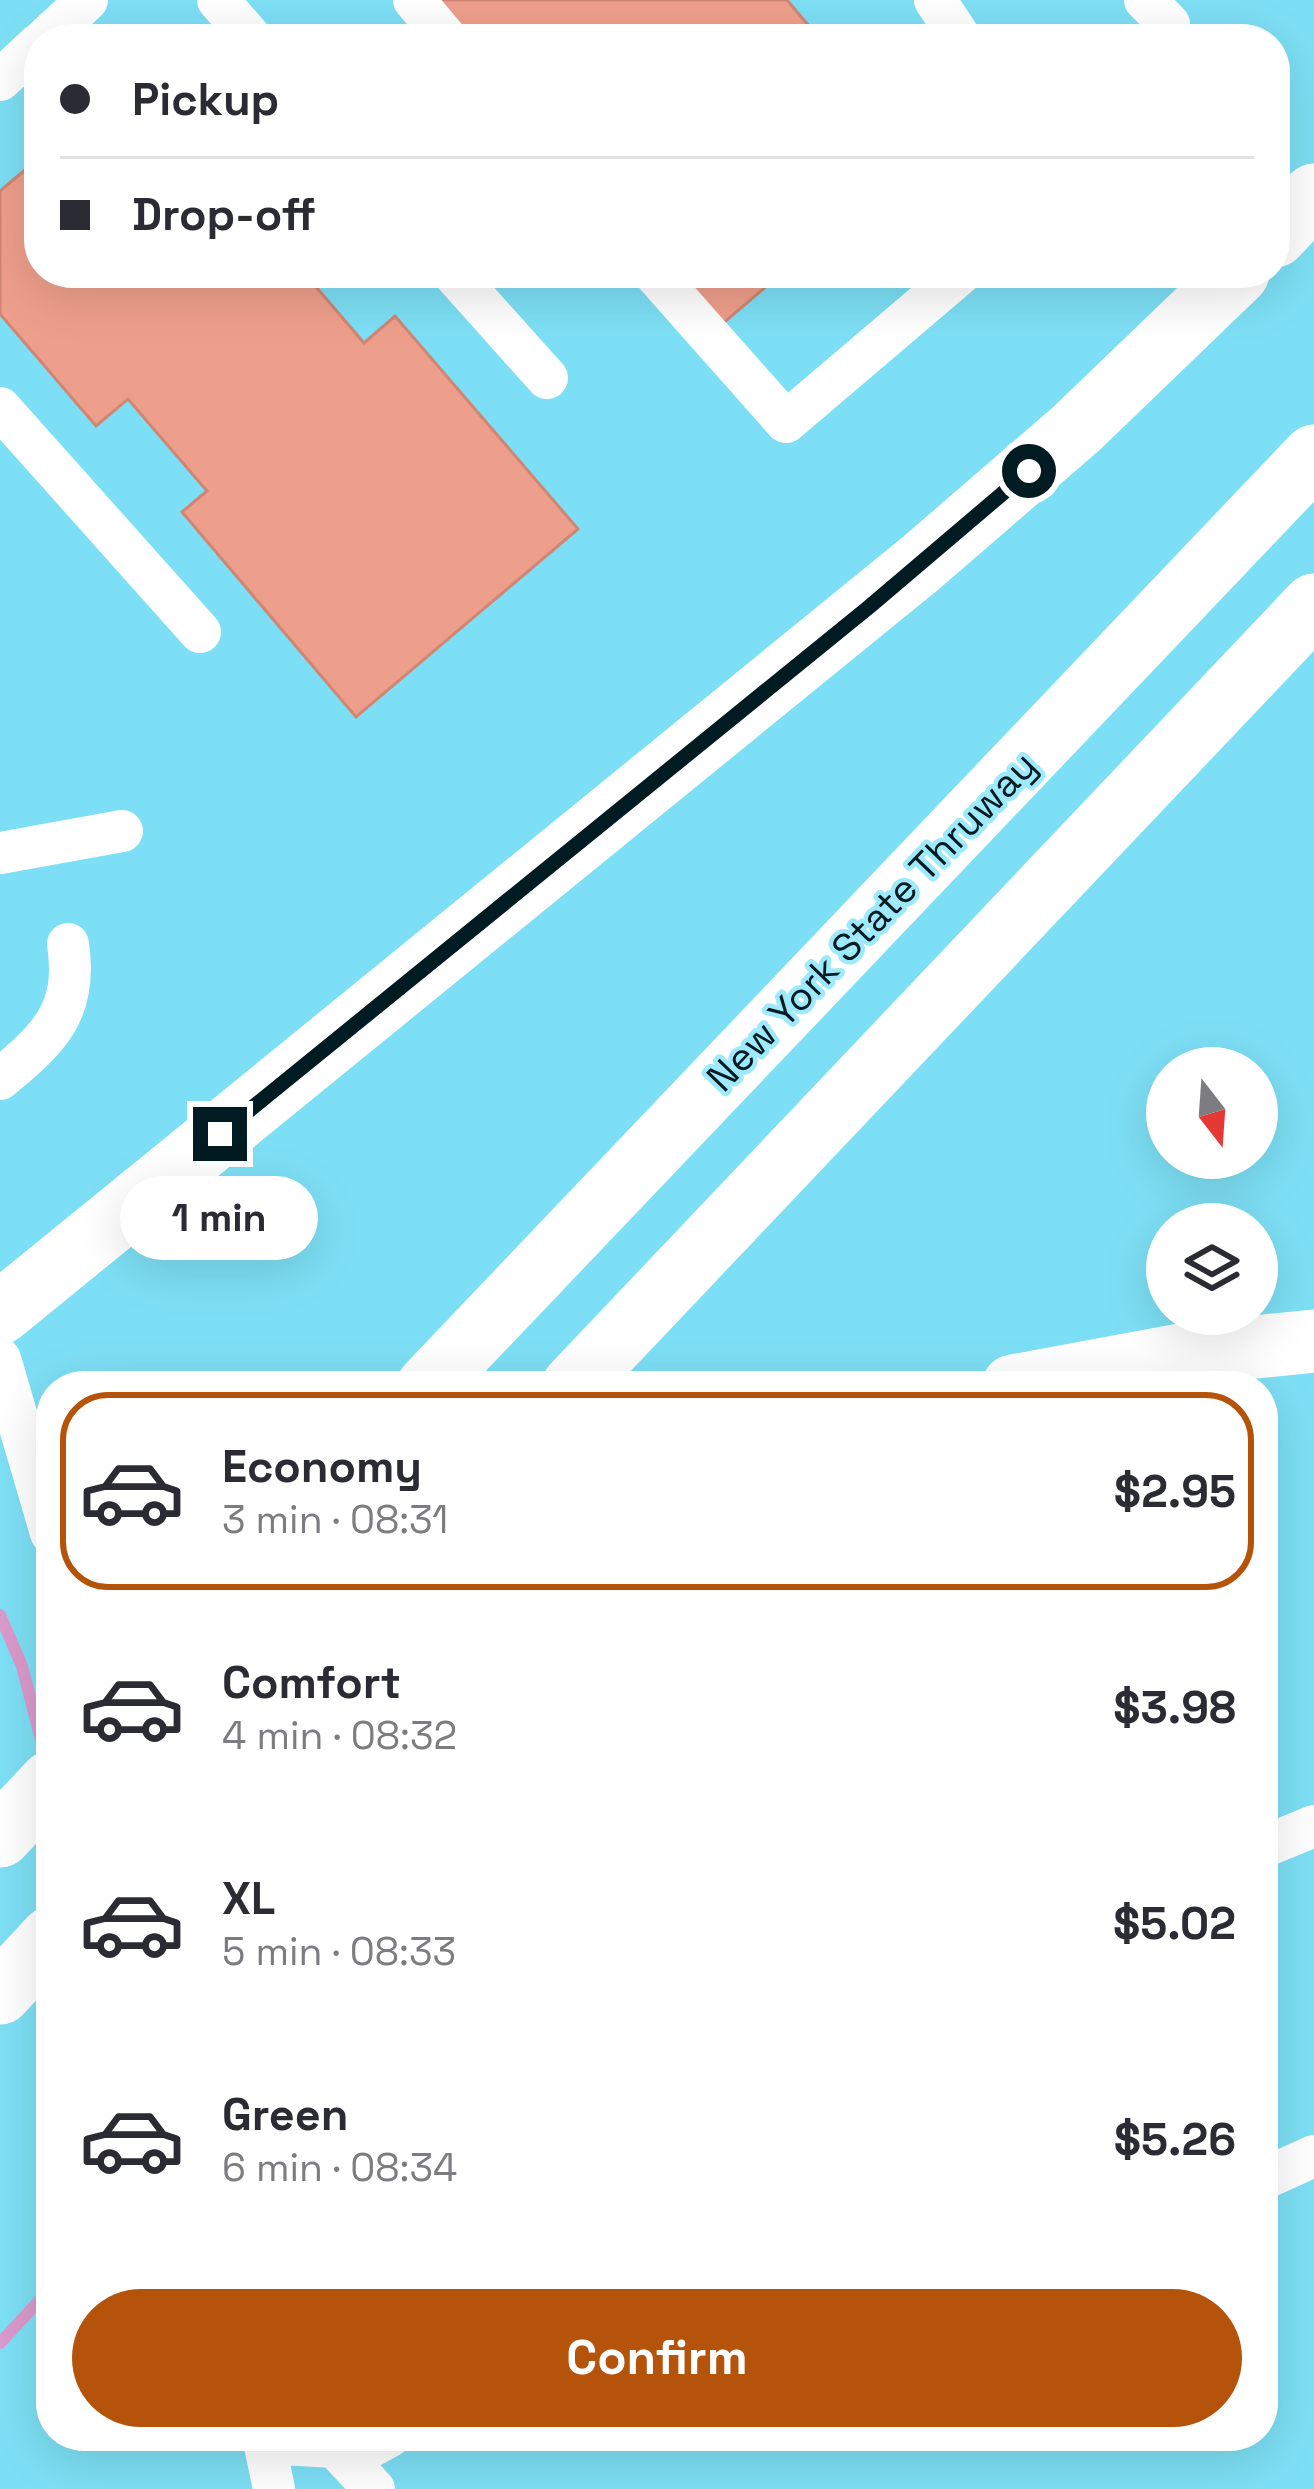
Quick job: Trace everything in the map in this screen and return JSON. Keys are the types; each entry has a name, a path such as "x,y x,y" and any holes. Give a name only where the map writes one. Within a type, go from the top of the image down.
{"highway":[{"path":"1290,220 1314,195"},
{"path":"0,1313 935,551 1077,428 1222,288"},
{"name":"New York State Thruway","path":"442,1371 1314,456"},
{"path":"587,1371 1314,605"},
{"path":"1094,1371 1186,1354 1314,1341"},
{"path":"0,1835 36,1798"}],"street":[{"path":"61,24 87,0"},
{"path":"218,0 238,24"},
{"path":"414,0 434,24"},
{"path":"0,80 24,58"},
{"path":"466,288 547,378"},
{"path":"667,288 786,422 943,288"},
{"path":"0,408 200,632"},
{"path":"0,853 122,831"},
{"path":"0,1079 30,1055 60,1016 72,986 68,944"},
{"path":"0,1359 36,1482"},
{"path":"1278,1841 1314,1826"},
{"path":"1278,2172 1314,2156"},
{"path":"266,2451 274,2489"},
{"path":"339,2451 361,2474"}],"building":[{"path":"432,0 787,0 807,24 452,24"},
{"path":"24,171 24,288 317,288 364,343 395,316 578,529 356,717 182,512 207,491 128,399 96,426 0,314 0,191"},
{"path":"677,288 764,288 714,331"}],"waterway":[{"path":"0,1615 22,1666 36,1720"},
{"path":"0,2343 36,2304"}],"route":[{"path":"220,1134 869,607 1029,471"}]}
